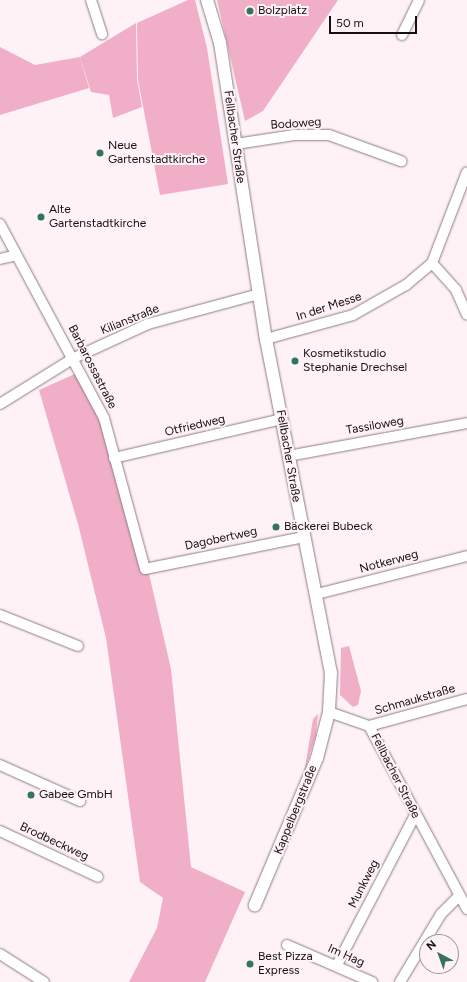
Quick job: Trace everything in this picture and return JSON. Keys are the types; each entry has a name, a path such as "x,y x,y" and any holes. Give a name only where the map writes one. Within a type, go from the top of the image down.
{"street":[{"path":"91,0 102,34"},
{"name":"Fellbacher Straße","path":"207,0 220,43 266,339 304,537 317,594 331,673 329,712 369,726 458,896 467,909"},
{"path":"402,35 420,0"},
{"name":"Bodoweg","path":"236,144 294,135 329,135 402,161"},
{"path":"467,172 432,263 456,290 467,315"},
{"name":"Barbarossastraße","path":"0,224 74,358 104,418 145,569"},
{"path":"0,259 17,255"},
{"name":"In der Messe","path":"266,339 353,315 379,303 432,263"},
{"name":"Kilianstraße","path":"0,404 74,358 148,324 259,294"},
{"name":"Otfriedweg","path":"114,458 282,419"},
{"name":"Tassiloweg","path":"288,456 467,423"},
{"name":"Dagobertweg","path":"145,569 304,537"},
{"name":"Notkerweg","path":"317,594 467,556"},
{"path":"0,615 78,646"},
{"name":"Schmaukstraße","path":"369,726 467,699"},
{"name":"Kappelbergstraße","path":"255,905 305,795 329,712"},
{"path":"0,765 80,802"},
{"name":"Munkweg","path":"337,965 415,815"},
{"name":"Brodbeckweg","path":"0,831 98,877"},
{"path":"400,982 441,914 458,896"},
{"name":"Im Hag","path":"287,945 337,965 372,982"},
{"path":"0,954 44,982"}],"shaded area":[{"path":"188,0 195,0 207,48 228,184 160,195 138,80 137,23"},
{"path":"217,0 338,0 263,111 245,121"},
{"path":"136,23 137,80 142,107 113,118 109,95 91,92 80,57"},
{"path":"0,47 35,65 80,57 89,88 0,115"},
{"path":"77,373 95,396 147,565 171,669 191,867 245,892 205,982 129,982 157,928 163,898 140,882 106,638 78,524 39,390"},
{"path":"349,646 361,691 358,705 353,707 340,695 341,648"},
{"path":"318,714 316,734 304,774 313,719"}],"place":[{"name":"Bolzplatz","path":"250,11"},
{"name":"Neue Gartenstadtkirche","path":"100,153"},
{"name":"Alte Gartenstadtkirche","path":"41,217"},
{"name":"Kosmetikstudio Stephanie Drechsel","path":"295,361"},
{"name":"Bäckerei Bubeck","path":"276,527"},
{"name":"Gabee GmbH","path":"31,795"},
{"name":"Best Pizza Express","path":"250,964"}]}
